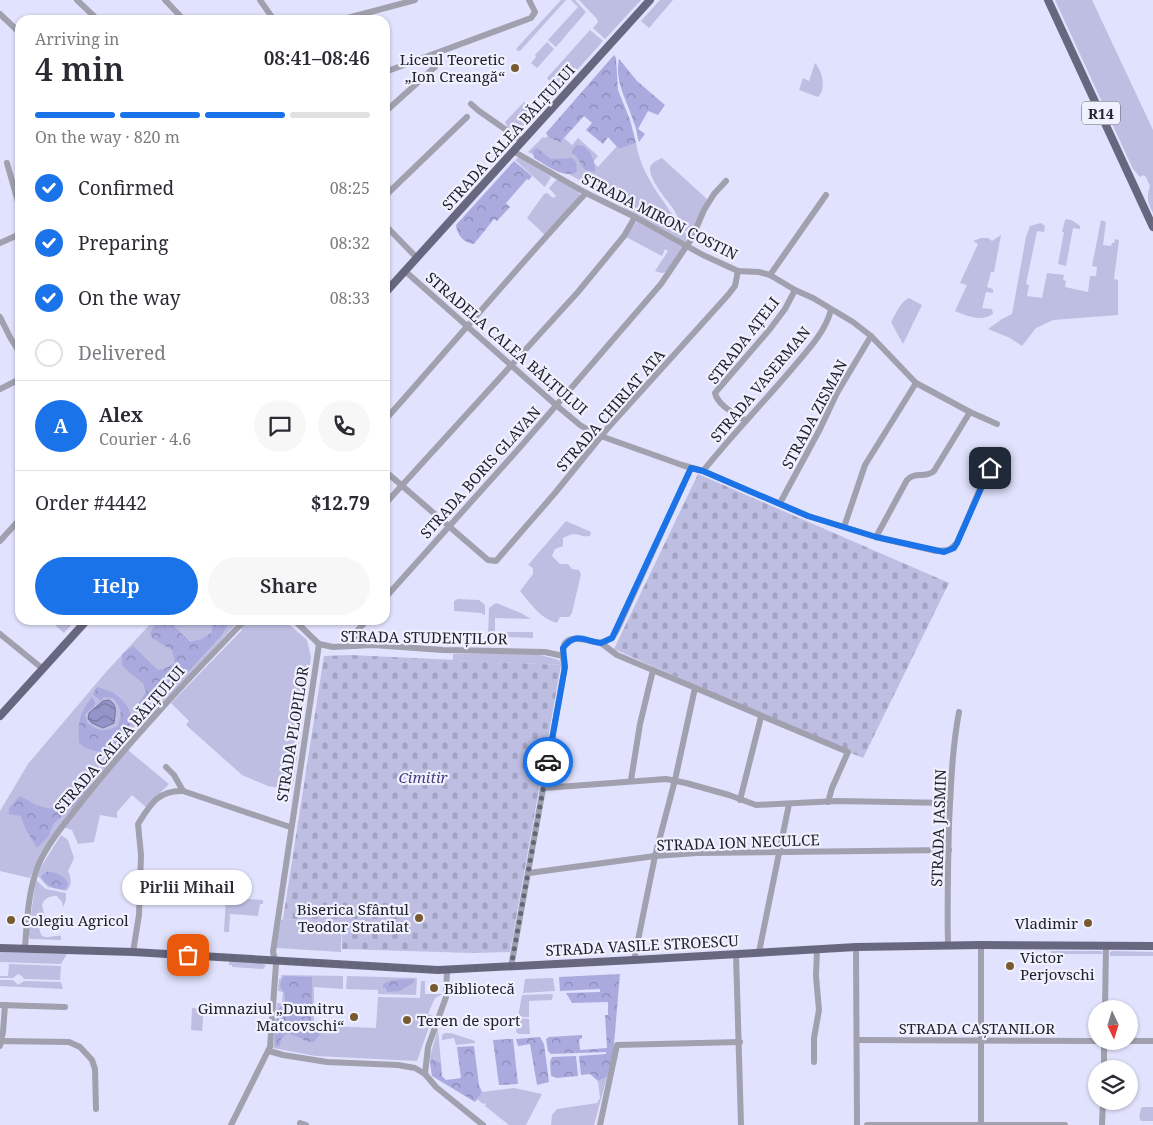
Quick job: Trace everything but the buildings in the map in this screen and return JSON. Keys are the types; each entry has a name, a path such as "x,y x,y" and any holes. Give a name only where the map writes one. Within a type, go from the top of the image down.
{"main road":[{"name":"STRADA CALEA BĂLȚULUI","path":"390,288 650,0"},
{"name":"R14","path":"1048,0 1153,227"},
{"path":"0,716 83,625"},
{"name":"STRADA VASILE STROESCU","path":"0,948 133,952 447,970 856,947 948,945 1153,946"}],"street":[{"path":"77,0 93,15"},
{"path":"165,0 179,15"},
{"path":"260,0 270,15"},
{"path":"359,15 415,0"},
{"path":"390,70 532,18 535,12 529,0"},
{"path":"0,14 15,28"},
{"path":"390,108 436,66 434,54"},
{"path":"471,104 479,112 522,141"},
{"path":"390,191 467,117"},
{"name":"STRADA MIRON COSTIN","path":"513,151 586,193 636,217 704,255 738,270 770,275 813,298 853,322 871,336 916,383 997,424"},
{"path":"7,163 15,191"},
{"name":"STRADA BORIS GLAVAN","path":"390,592 522,445 661,284 695,232 704,210 714,194 726,181"},
{"path":"390,414 586,193"},
{"path":"770,275 826,194"},
{"path":"390,498 578,292 624,236 636,217"},
{"path":"390,230 417,258"},
{"path":"0,243 15,236"},
{"name":"STRADA CHIRIAT ATA","path":"449,525 488,560 492,561 499,558 589,453 598,438 602,436 606,429 728,295 735,286 738,270"},
{"name":"STRADELA CALEA BĂLȚULUI","path":"405,271 580,424 602,436 703,471 808,516 876,537 944,552 954,548 995,458"},
{"name":"STRADA AȚELI","path":"746,421 722,404 716,398 715,393 770,329 785,309 795,290"},
{"name":"STRADA VASERMAN","path":"703,471 812,344 828,320 831,310"},
{"path":"0,317 15,345"},
{"name":"STRADA ZISMAN","path":"780,503 820,429 836,393 871,336"},
{"path":"0,389 15,382"},
{"path":"844,527 865,465 916,383"},
{"path":"876,537 907,480 916,474 928,475 934,471 970,412"},
{"path":"601,643 612,638 617,630 691,468"},
{"path":"390,476 449,525"},
{"path":"0,541 15,524"},
{"name":"STRADA CALEA BĂLȚULUI","path":"25,948 29,899 34,878 39,864 65,823 101,777 178,689 240,625"},
{"name":"STRADA STUDENȚILOR","path":"299,625 319,644 333,647 356,646 545,652 563,656"},
{"path":"356,646 358,630 362,625"},
{"path":"0,634 43,669"},
{"path":"511,967 564,672 563,648 567,643 576,638 601,643 617,655 848,752 828,802"},
{"name":"STRADA PLOPILOR","path":"269,1051 275,960 273,952 290,827 319,644"},
{"path":"631,780 640,724 653,670"},
{"path":"634,960 655,856 676,780 696,688"},
{"name":"STRADA JASMIN","path":"948,945 950,803 954,736 958,712"},
{"path":"740,800 761,717"},
{"path":"133,952 139,915 141,855 138,824 156,798 171,791 182,791 174,775 166,766"},
{"path":"544,788 658,779 676,780 756,805 828,802 950,803"},
{"name":"STRADA PLOPILOR","path":"182,791 290,827"},
{"path":"759,952 789,804"},
{"name":"STRADA ION NECULCE","path":"529,873 655,856 721,852 780,853 948,850"},
{"path":"981,945 981,1124"},
{"path":"1105,1000 1106,946"},
{"path":"856,947 857,1125"},
{"path":"814,1062 814,1038 819,1010 816,976 817,949"},
{"path":"736,954 736,1010 740,1042 741,1125"},
{"path":"425,1074 428,1047 446,997 447,970"},
{"path":"65,1007 2,1005 3,1032 0,1044 69,1042 80,1046 92,1060 95,1069 96,1109"},
{"name":"STRADA CAȘTANILOR","path":"857,1040 1088,1041"},
{"path":"1138,1041 1153,1041"},
{"path":"600,1125 617,1044 740,1042"},
{"path":"231,1125 269,1051 327,1062 398,1065 415,1068 425,1074 443,1093 484,1125"},
{"path":"1102,1125 1103,1110"},
{"path":"867,1125 1066,1125"}],"green space":[{"path":"561,0 566,0 518,51 516,49"},
{"path":"571,0 575,0 586,12 556,47 548,40 578,7"},
{"path":"579,0 641,0 605,39 593,28 598,22 597,19"},
{"path":"660,0 673,0 649,28 641,21"},
{"path":"1055,0 1092,0 1153,130 1153,213 1148,200 1150,186 1146,177 1143,175 1140,177 1133,169"},
{"path":"590,30 603,41 547,104 538,96 550,82 547,78"},
{"path":"547,42 554,49 537,68 531,63 536,57 535,55"},
{"path":"614,55 616,58 618,90 630,120 636,143 619,149 608,137 603,144 586,130 592,123 584,116 563,139 562,143 549,138 546,133"},
{"path":"619,59 637,81 665,105 658,115 648,111 638,129 645,134 639,142 618,76"},
{"path":"815,63 820,70 823,85 821,94 818,97 799,90 803,78 809,81"},
{"path":"534,99 543,107 518,134 507,126 505,122 524,102 528,105"},
{"path":"547,136 562,143 564,138 572,145 578,138 598,156 593,162 598,167 617,146 619,149 636,143 643,168 686,234 686,242 626,209 609,196 528,152 543,137 546,138"},
{"path":"577,145 584,146 589,152 594,161 595,172 585,170 572,153"},
{"path":"537,148 551,159 572,158 576,162 577,172 566,174 534,158 533,151"},
{"path":"519,157 551,177 545,187 515,160"},
{"path":"662,158 707,199 690,238 650,173 652,165"},
{"path":"514,161 532,176 529,180 527,179 506,203 510,207 497,221 494,219 474,244 467,242 459,235 456,225"},
{"path":"557,179 579,192 580,196 545,235 527,218 544,194 547,193 553,198 556,196 549,188"},
{"path":"1067,219 1080,226 1080,229 1073,228 1066,266 1058,264 1064,232 1062,232 1065,220"},
{"path":"1101,220 1106,222 1103,245 1111,246 1115,239 1119,240 1114,279 1118,280 1118,315 1053,320 1036,328 1022,346 1010,338 988,329 1012,314 1026,237 1030,226 1041,223 1045,226 1044,232 1037,231 1026,284 1029,285 1027,296 1042,298 1047,273 1064,275 1065,287 1088,292 1090,276 1096,276 1097,267 1092,266"},
{"path":"637,221 684,247 666,272 655,271 668,251 665,249 662,256 626,237"},
{"path":"1001,235 994,272 991,272 987,287 993,289 993,293 986,292 982,308 992,309 993,314 979,318 955,311 967,285 960,283 978,244 973,241 988,238 992,241"},
{"path":"909,298 922,305 903,344 891,322 901,305"},
{"path":"698,474 949,583 863,758 614,649"},
{"path":"566,521 591,532 590,536 575,534 563,538 563,546 555,549 552,556 560,564 568,564 572,569 579,570 581,574 572,613 569,617 560,617 557,623 541,614 520,591 533,574 533,568 528,565"},
{"path":"458,599 479,600 485,605 485,615 482,613 454,611 454,601"},
{"path":"496,603 531,619 495,618 495,632 533,632 533,638 488,636 489,608"},
{"path":"55,625 71,625 64,633"},
{"path":"149,625 235,625 123,746 169,784 146,807 132,795 117,812 117,818 100,815 94,842 78,844 72,830 59,826 41,852 30,878 0,871 0,811 28,764 106,672"},
{"path":"155,625 173,625 190,642 202,639 212,632 212,625 228,625 221,636 147,716 139,713 136,707 146,692 143,683 122,665 122,654 133,646 158,670 175,663 172,650 152,638 150,633"},
{"path":"237,625 290,625 307,640 311,657 292,790 268,786 242,775 186,725 189,721 171,703 242,630"},
{"path":"453,654 537,654 559,660 561,665 453,660"},
{"name":"Cimitir","path":"350,655 561,665 510,952 473,953 342,949 341,921 283,919 324,656"},
{"path":"97,687 112,692 121,699 130,712 130,726 118,749 98,751 88,749 79,743 80,718 92,697 95,702 94,707 85,714 87,723 102,730 118,726 121,714 118,705 113,698 104,697 101,701 93,694"},
{"path":"95,773 92,784 75,805 54,823 48,837 37,848 25,828 21,816 9,814 9,808 20,796 36,805 50,809 72,795 86,774"},
{"path":"61,835 68,840 74,858 68,871 71,879 66,891 48,887 38,876 41,867"},
{"path":"46,872 55,873 64,878 68,883 66,889 58,889 48,885 41,876"},
{"path":"36,880 46,889 66,893 63,907 62,902 57,896 50,897 44,901 42,905 45,917 39,924 42,936 61,936 61,940 30,939 28,934"},
{"path":"226,898 263,900 263,904 260,904 258,916 230,914 229,932 225,932"},
{"path":"281,920 341,921 341,952 276,948"},
{"path":"1051,951 1102,951 1103,954 1051,954"},
{"path":"0,952 67,954 61,964 0,962"},
{"path":"1110,952 1153,952 1153,956 1110,956"},
{"path":"229,961 266,965 263,969 232,967 232,965 229,965"},
{"path":"9,964 61,966 60,980 24,979 18,974 13,978 0,978 0,976 8,976"},
{"path":"620,974 613,1055 607,1077 598,1081 590,1074 581,1075 579,1056 606,1054 606,1052 551,1054 548,1051 546,1039 549,1037 582,1035 582,1038 579,1039 580,1050 607,1048 605,1015 608,1015 608,1002 572,1003 566,993 600,992 600,989 560,991 559,977"},
{"name":"Gimnaziul „Dumitru Matcovschi“","path":"281,975 343,976 343,989 314,987 314,1021 326,1021 327,1026 376,1028 378,997 420,998 421,981 425,981 425,994 443,994 435,998 428,1014 433,1016 417,1061 316,1056 273,1048 277,1003 282,1003 283,992 278,991"},
{"path":"284,976 312,977 311,1022 316,1025 324,1025 328,1029 327,1033 320,1034 314,1042 286,1034 281,1039 280,1045 277,1047 275,1045 276,1018 278,1010 285,1000 284,993 280,987"},
{"path":"347,976 417,978 416,995 378,994 378,990 346,989"},
{"path":"553,978 555,991 523,993 525,979"},
{"path":"414,979 414,982 400,991 388,992 386,988 383,988 383,984 392,980"},
{"path":"0,980 13,980 18,985 24,981 61,982 63,989 0,986"},
{"path":"553,994 552,1000 529,1001 529,1017 518,1017 522,995"},
{"path":"192,1008 204,1009 202,1031 191,1030"},
{"path":"518,1018 529,1019 530,1034 519,1034 516,1032"},
{"path":"438,1029 441,1063 433,1058 430,1063 430,1056"},
{"path":"451,1033 475,1041 475,1043 456,1045 454,1038 442,1040 442,1035"},
{"path":"540,1037 544,1044 549,1082 537,1085 530,1044 518,1046 516,1039"},
{"path":"513,1039 518,1084 499,1085 493,1040"},
{"path":"474,1046 479,1085 482,1092 475,1102 432,1076 430,1063 432,1058 441,1063 442,1076 446,1080 461,1078 457,1047"},
{"path":"576,1056 578,1076 557,1078 551,1076 550,1062 552,1057"},
{"path":"607,1077 594,1125 551,1125 552,1115 557,1109 597,1103 600,1098 598,1081"},
{"path":"514,1088 542,1094 526,1125 509,1125 485,1106 486,1104 477,1099 482,1092"},
{"path":"1142,1107 1153,1107 1153,1121 1141,1121 1139,1116"}],"water":[{"path":"109,700 115,707 114,723 103,728 88,719 89,713 103,701"}],"way so far":[{"path":"188,955 424,970 511,967 548,762"}],"place":[{"name":"Liceul Teoretic „Ion Creangă“","path":"515,68"},
{"name":"Biserica Sfântul Teodor Stratilat","path":"419,918"},
{"name":"Colegiu Agricol","path":"11,920"},
{"name":"Vladimir","path":"1088,923"},
{"name":"Pirlii Mihail","path":"188,955"},
{"name":"Victor Perjovschi","path":"1010,966"},
{"name":"Bibliotecă","path":"434,988"},
{"name":"Gimnaziul „Dumitru Matcovschi“","path":"354,1017"},
{"name":"Teren de sport","path":"407,1020"}],"route":[{"path":"548,762 565,667 563,648 567,643 576,638 601,643 612,638 691,468 703,471 828,523 890,541 944,552 954,548 957,543 990,468"}]}
